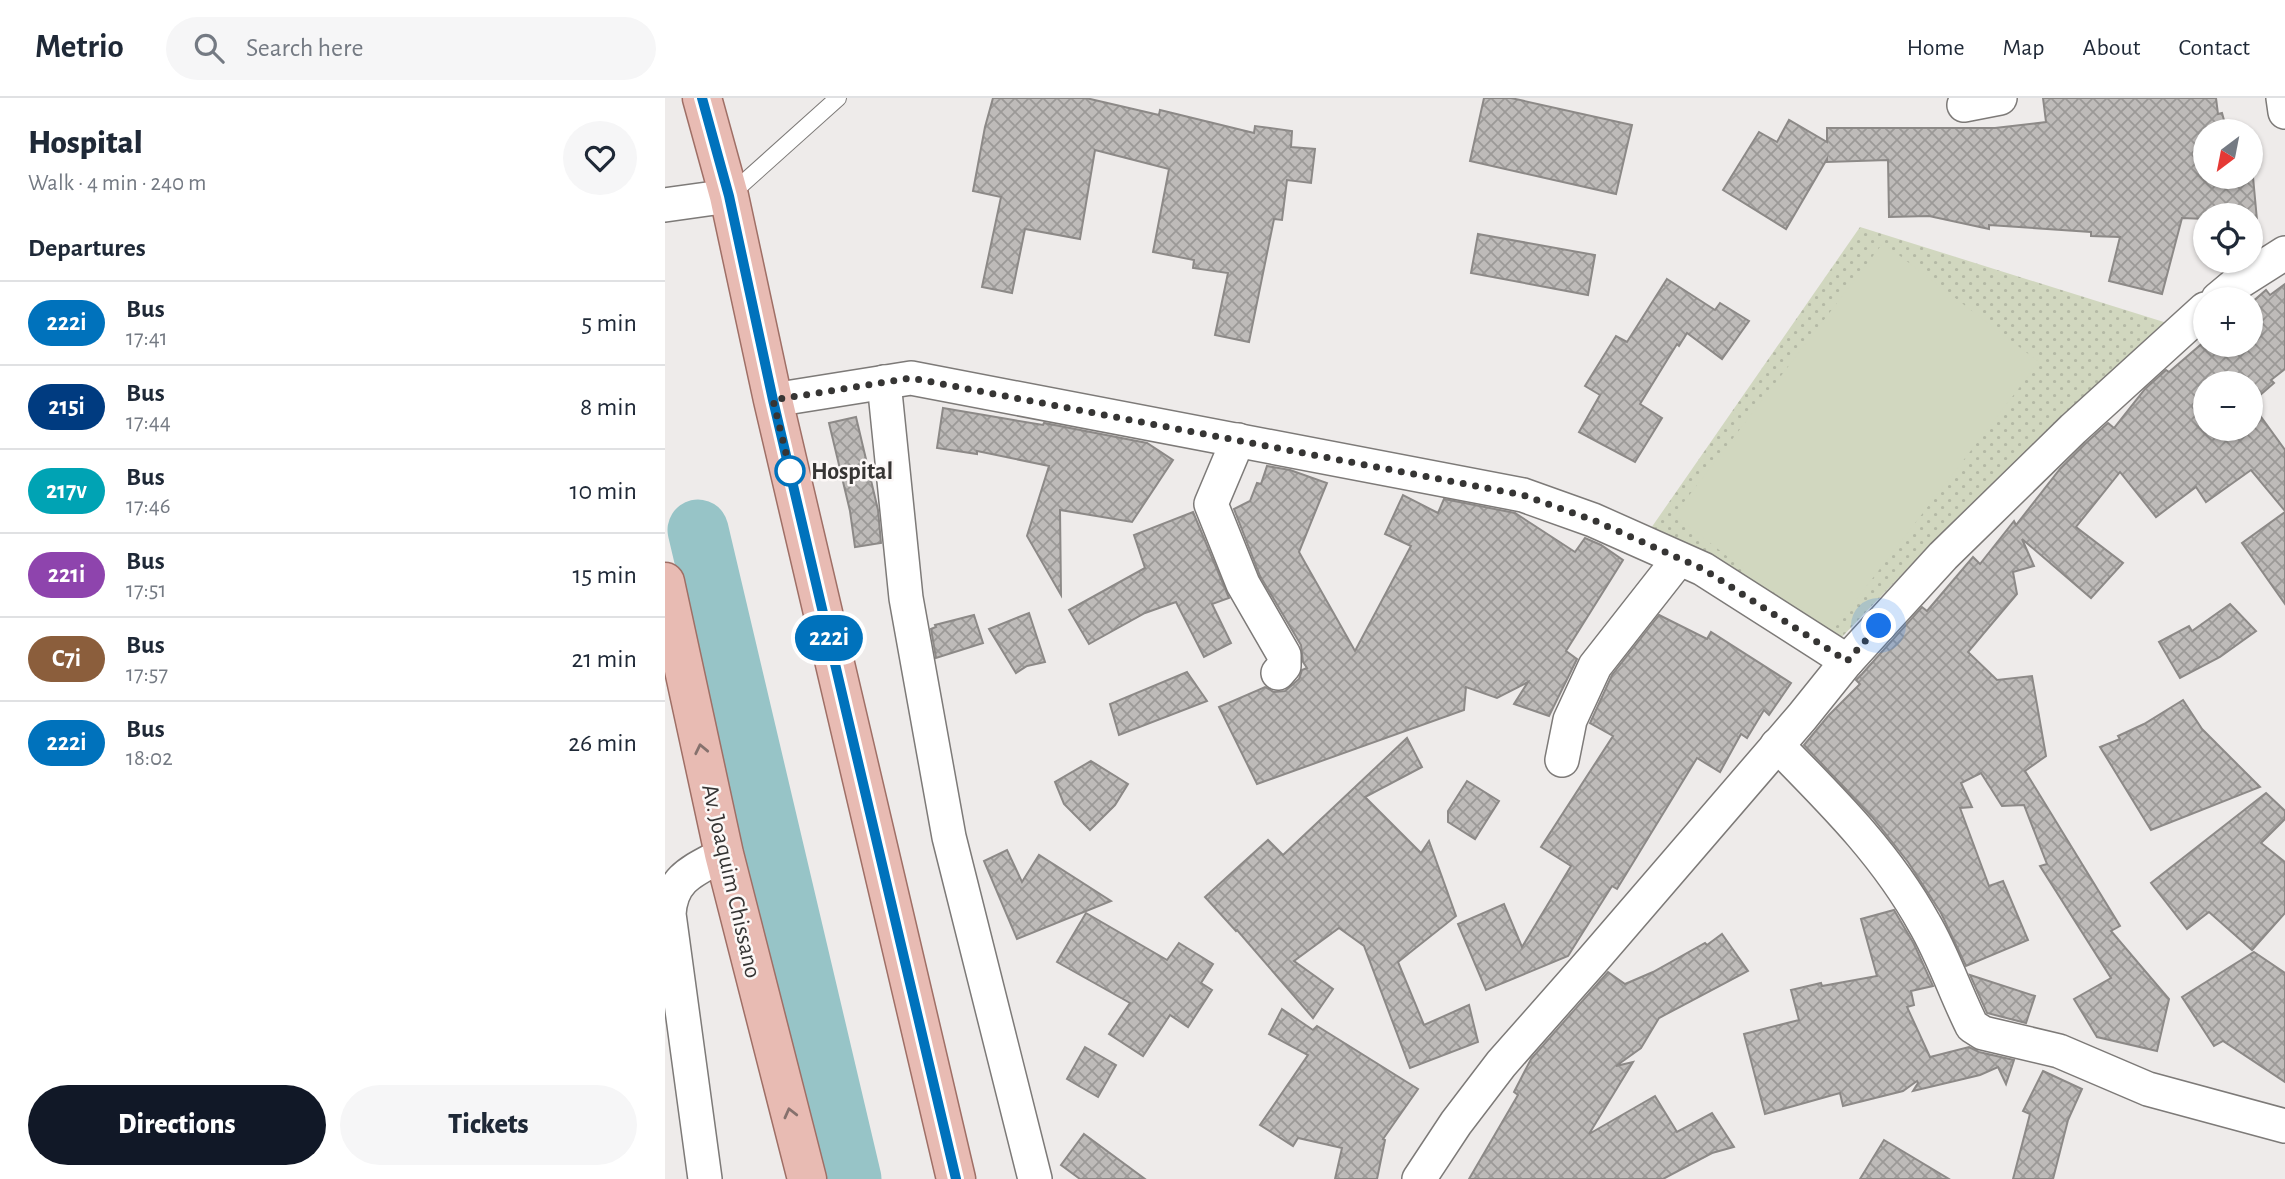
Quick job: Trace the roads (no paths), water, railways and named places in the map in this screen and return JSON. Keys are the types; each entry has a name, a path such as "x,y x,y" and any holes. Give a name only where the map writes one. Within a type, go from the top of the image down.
{"main road":[{"path":"702,98 729,196 773,400 956,1179"},
{"name":"Av. Joaquim Chissano","path":"665,582 724,854 807,1179"}],"street":[{"path":"1964,105 2000,98"},
{"path":"2283,98 2285,112"},
{"path":"665,205 729,196"},
{"path":"2235,287 2285,253"},
{"path":"1419,1179 1455,1123 1501,1064 1777,746 1847,661 1953,547 2073,429 2193,320"},
{"path":"773,400 911,378 1523,495 1593,520 1703,569 1847,661"},
{"path":"884,382 906,598 949,837 1035,1179"},
{"path":"1238,440 1211,504 1243,584 1284,654 1284,666 1278,673"},
{"path":"1562,760 1570,720 1595,666 1679,559"},
{"path":"1777,746 1852,821 1904,890 1926,925 1972,1026 1983,1032 2059,1051 2148,1090 2285,1126"},
{"path":"705,1179 669,914 670,900 675,888 685,876 724,854"}],"lane":[{"path":"729,196 838,98"}],"waterway":[{"path":"698,530 851,1179"}],"place":[{"name":"Hospital","path":"790,471"}]}
